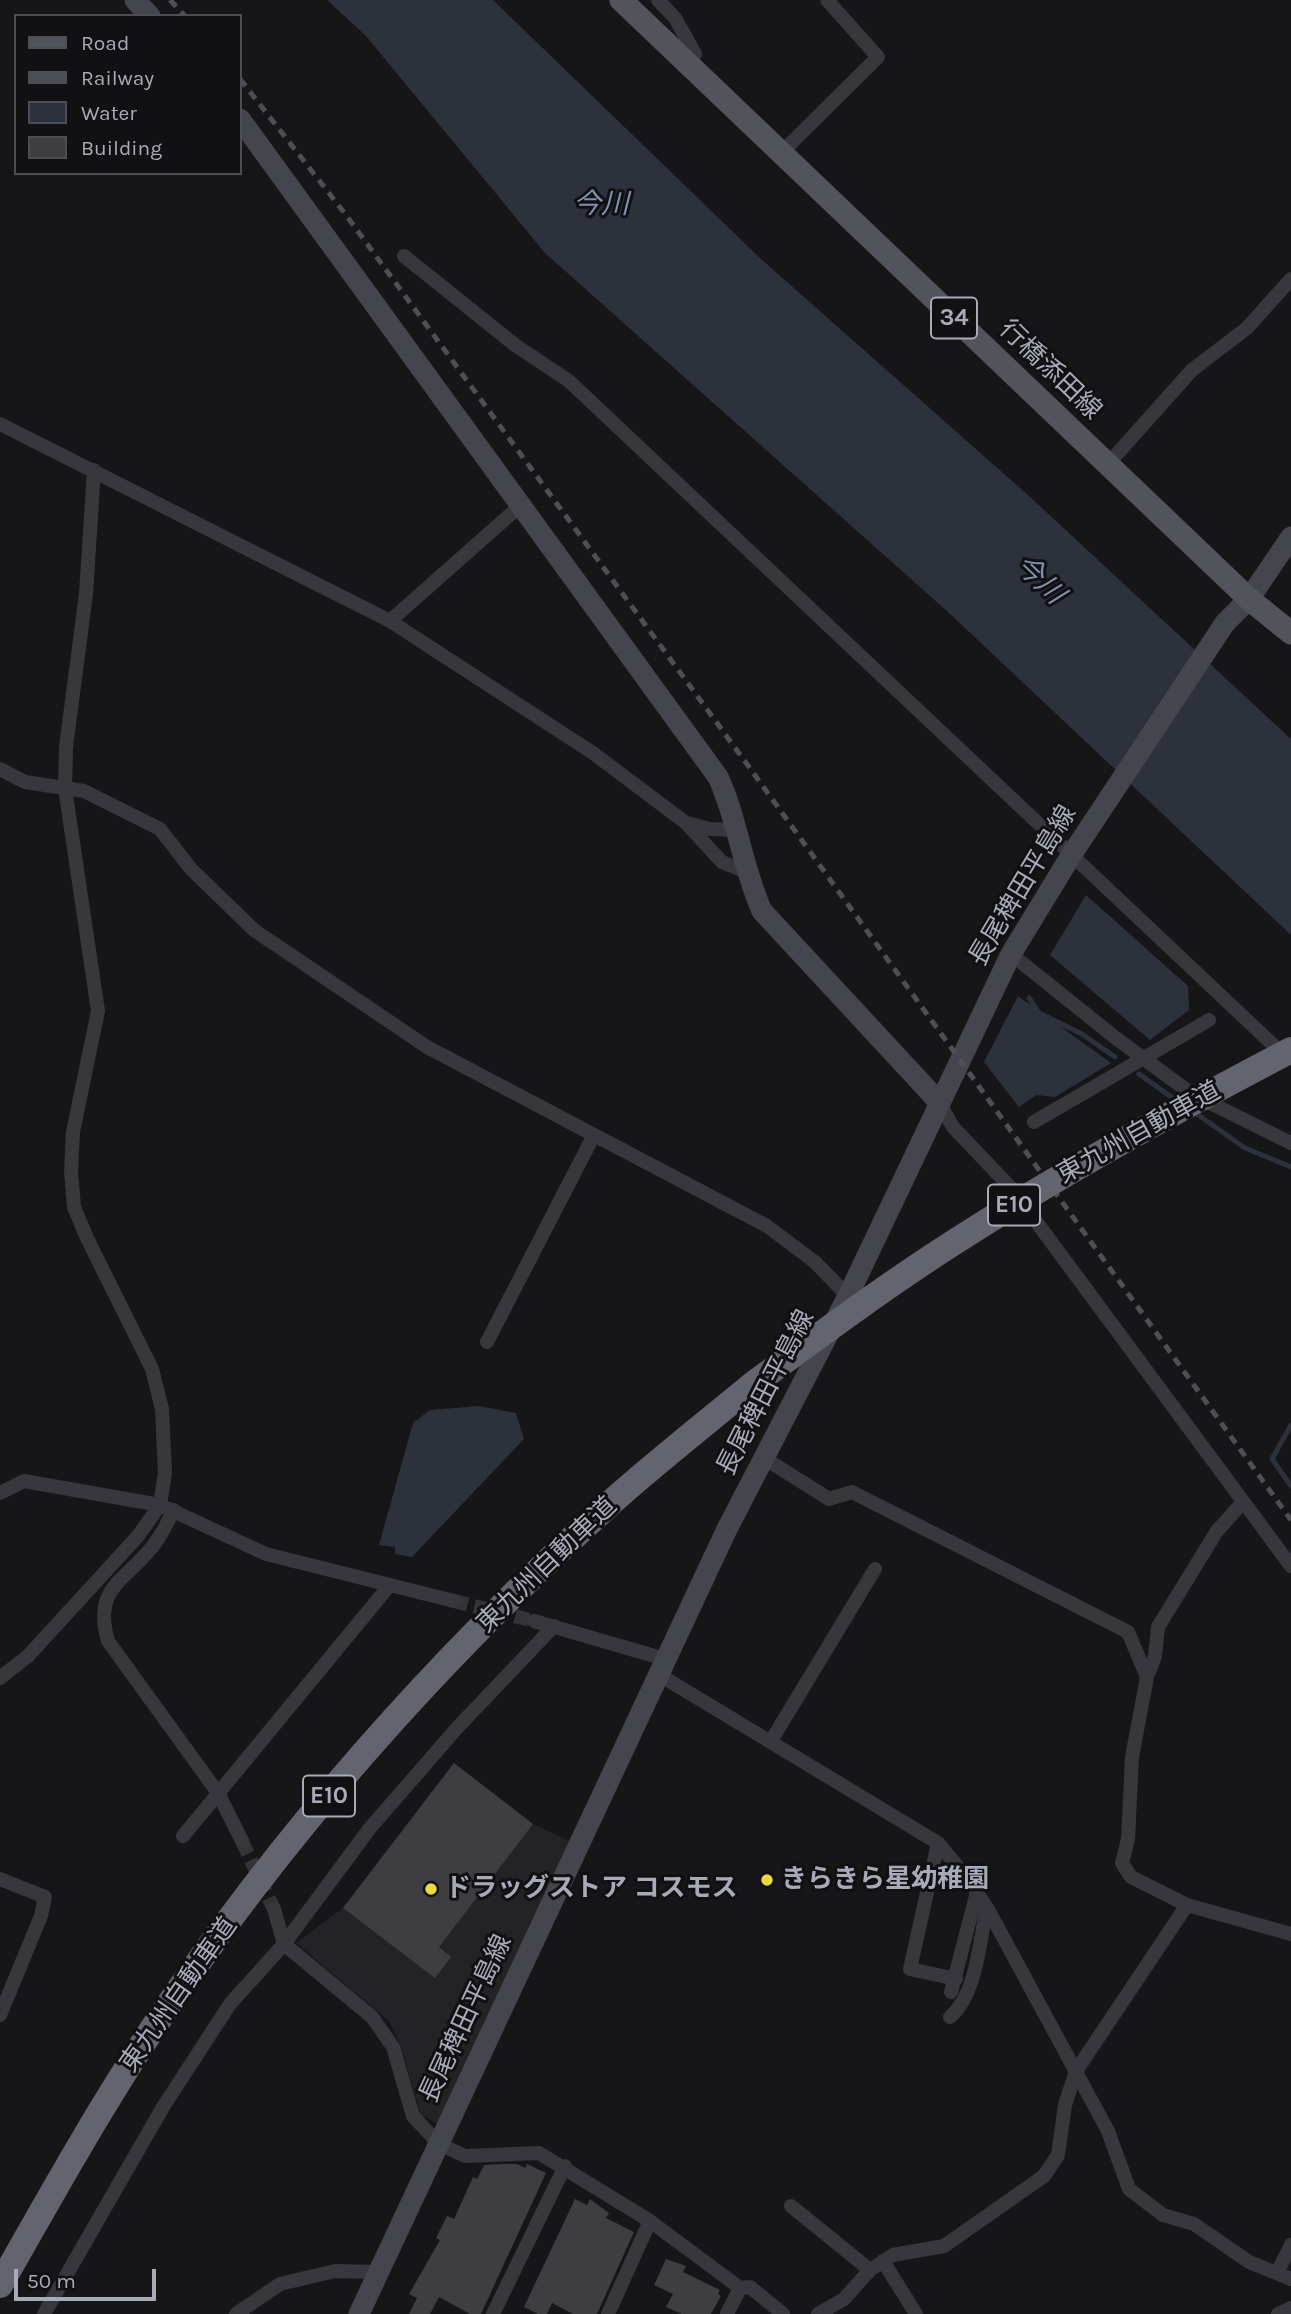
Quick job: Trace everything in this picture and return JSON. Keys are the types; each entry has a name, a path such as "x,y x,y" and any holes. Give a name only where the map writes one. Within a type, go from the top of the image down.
{"highway":[{"name":"東九州自動車道","path":"0,2285 79,2146 156,2024 234,1915 340,1782 472,1636 615,1499 752,1385 860,1305 965,1235 1138,1130 1291,1050"}],"main road":[{"path":"135,0 148,14"},
{"name":"行橋添田線","path":"621,0 1249,599 1291,633"},
{"path":"242,122 718,777 733,809 747,872 762,911 939,1102"},
{"name":"長尾稗田平島線","path":"359,2314 727,1529 848,1296 1011,954 1076,848 1226,623 1249,599 1291,537"}],"street":[{"path":"658,0 675,18 695,54 687,63"},
{"path":"781,153 878,57 827,0"},
{"path":"404,256 515,345 569,381 1076,848 1291,1061"},
{"path":"1108,464 1192,370 1247,328 1291,279"},
{"path":"0,424 390,621 593,753 685,823 722,862 747,872"},
{"path":"94,470 86,594 66,747 65,788 98,1011 73,1132 71,1171 74,1207 102,1271 152,1369 162,1409 166,1445 167,1507 158,1540 106,1598 102,1611 108,1641 218,1793 242,1841"},
{"path":"390,621 522,505"},
{"path":"0,769 25,782 84,791 160,829 191,869 254,930 427,1047 767,1226 815,1262 848,1296"},
{"path":"685,823 710,829 737,830"},
{"path":"1011,954 1192,1094 1291,1143"},
{"path":"1034,1122 1209,1020"},
{"path":"939,1102 953,1127 1012,1189 1291,1566"},
{"path":"487,1342 594,1135"},
{"path":"764,1458 829,1499 852,1492 1128,1632 1147,1677"},
{"path":"0,1493 24,1481 167,1507 266,1554 454,1601"},
{"path":"1243,1502 1217,1531 1158,1627 1155,1656 1147,1677 1132,1757 1128,1839 1122,1863 1131,1877 1187,1905 1291,1934"},
{"path":"0,1678 27,1656 167,1507"},
{"path":"771,1741 875,1569"},
{"path":"183,1836 389,1586"},
{"path":"534,1621 662,1667 771,1741 938,1843 987,1908 1108,2130 1129,2189 1163,2215 1194,2224 1249,2262 1291,2279"},
{"path":"44,2314 163,2108 223,2015 284,1944 370,1828 457,1728 554,1626"},
{"path":"938,1843 910,1969 954,1986 977,1892"},
{"path":"0,1879 45,1897 41,1916 0,2015"},
{"path":"818,2314 844,2299 870,2270 883,2261 893,2255 944,2246 1044,2176 1058,2155 1065,2105 1076,2071 1187,1905"},
{"path":"950,2017 959,2009 967,1994 987,1908"},
{"path":"274,1909 284,1944 372,2018 393,2047 413,2116 439,2144 465,2156 539,2153 565,2166 650,2221 740,2288 750,2287 783,2314"},
{"path":"493,2314 565,2166"},
{"path":"791,2206 870,2270"},
{"path":"608,2314 650,2221"},
{"path":"1277,2273 1291,2245"},
{"path":"883,2261 916,2314"},
{"path":"236,2314 280,2284 335,2272 378,2272"},
{"path":"727,2314 740,2288"},
{"path":"1278,2314 1291,2308"}],"shaded area":[{"path":"454,1763 533,1824 570,1841 437,2124 421,2115 400,2044 389,2021 296,1943 343,1908"}],"water":[{"name":"今川","path":"327,0 493,0 761,259 1029,496 1291,739 1291,935 948,612 545,253 366,36"},
{"path":"1086,895 1188,986 1189,1010 1150,1040 1050,955"},
{"path":"1018,996 1111,1063 1055,1097 1036,1095 1019,1107 984,1062"},
{"path":"479,1406 516,1413 524,1439 412,1557 395,1554 395,1547 379,1545 413,1423 430,1410"}],"building":[{"path":"454,1763 533,1824 439,1947 451,1957 435,1978 343,1908"},
{"path":"517,2164 525,2168 527,2164 546,2173 481,2314 470,2314 439,2297 430,2314 409,2314 417,2298 409,2294 440,2240 436,2238 447,2216 454,2219 473,2177 477,2179 484,2165"},
{"path":"575,2199 587,2205 590,2199 609,2213 606,2218 634,2232 597,2314 573,2314 552,2303 547,2314 538,2314 524,2307"},
{"path":"666,2259 686,2266 683,2272 720,2290 718,2294 721,2296 711,2314 682,2314 666,2307 673,2294 654,2285"}],"waterway":[{"path":"1029,998 1039,1013 1082,1034 1115,1057"},
{"path":"1139,1074 1177,1101"},
{"path":"1194,1112 1245,1148 1291,1167"},
{"path":"1291,1425 1272,1459 1291,1486"}],"tunnel":[{"path":"454,1601 534,1621"},
{"path":"242,1841 274,1909"}],"railway":[{"path":"170,0 183,14"},
{"path":"242,82 346,215 744,760 1291,1520"}],"place":[{"name":"きらきら星幼稚園","path":"767,1880"},
{"name":"ドラッグストア コスモス","path":"431,1889"}]}
